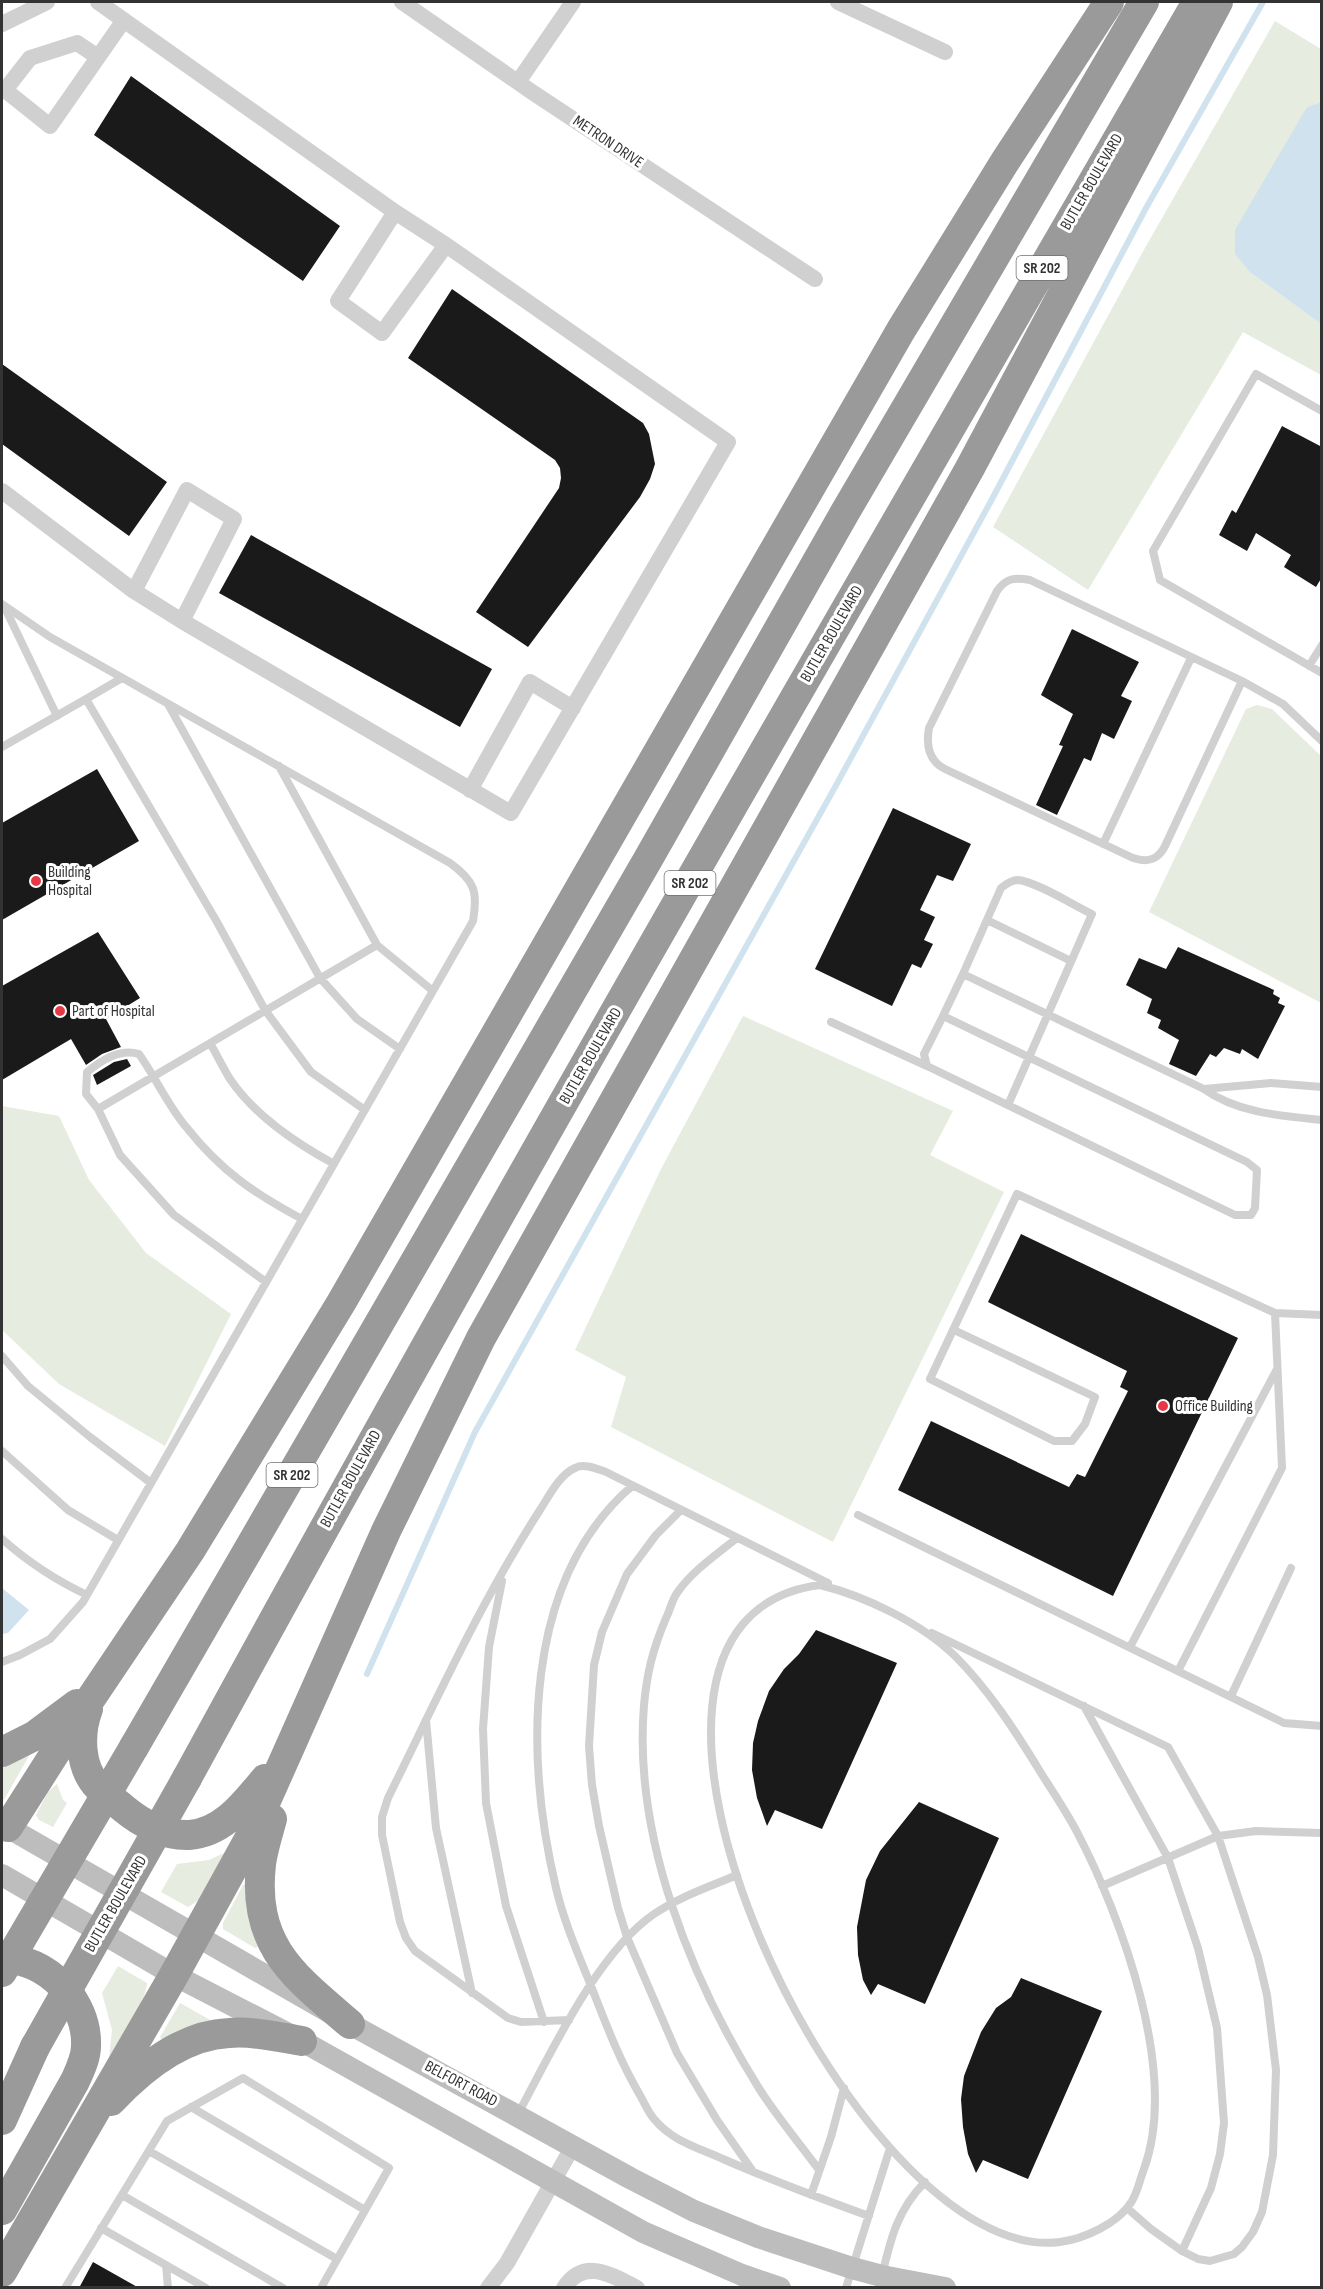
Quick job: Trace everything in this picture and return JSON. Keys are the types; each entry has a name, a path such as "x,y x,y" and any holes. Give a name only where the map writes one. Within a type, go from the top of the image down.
{"highway":[{"path":"4,1829 190,1551 335,1313 901,330 1001,168 1109,2"},
{"name":"SR 202","path":"2,1972 623,903 844,514 1144,2"},
{"name":"BUTLER BOULEVARD","path":"2,2120 35,2047 188,1778 361,1462 888,535 1197,2"},
{"path":"2,2272 174,1975 249,1839 387,1529 481,1338 960,486 1218,2"},
{"path":"2,1752 34,1736 101,1682"},
{"path":"101,1682 87,1711 81,1734 87,1768 97,1786 135,1818 151,1827 172,1834 190,1835 210,1830 240,1809 287,1752"},
{"path":"287,1752 261,1864 261,1911 266,1930 289,1968 350,2024"},
{"path":"2,1959 30,1964 49,1975 67,1990 78,2007 84,2026 86,2047 75,2081 2,2210"},
{"path":"82,2135 122,2090 162,2056 182,2044 207,2036 228,2033 255,2034 302,2041"},
{"path":"2,2092 35,2047"}],"main road":[{"name":"BELFORT ROAD","path":"4,1829 350,2024 694,2211 849,2278 945,2288"},
{"path":"2,1875 174,1975 302,2041 643,2232 742,2275 780,2288"}],"street":[{"path":"2,24 47,2"},
{"path":"2,491 134,591 511,813 728,442 446,245 395,212 98,2"},
{"name":"METRON DRIVE","path":"402,2 518,82 815,279"},
{"path":"518,82 573,2"},
{"path":"838,2 945,52"},
{"path":"98,57 77,43 30,58 5,90 50,126 124,20"},
{"path":"395,212 338,301 382,333 446,245"},
{"path":"134,591 187,490 234,519 182,621"},
{"path":"470,789 530,682 573,708"},
{"path":"488,2288 507,2263 573,2146"},
{"path":"564,2288 569,2280 587,2270 608,2273 637,2288"}],"lane":[{"path":"1322,411 1256,374 1153,551 1160,580 1322,673"},
{"path":"1242,681 1160,855 1150,861 1141,861 1103,844 936,765 931,757 929,728 997,591 1011,578 1030,580 1242,681 1283,704 1322,741"},
{"path":"2,605 50,637 450,863 466,874 474,889 475,906 472,921 433,991 87,1595 50,1639 2,1662"},
{"path":"2,605 57,716"},
{"path":"1309,666 1322,645"},
{"path":"1103,844 1191,658"},
{"path":"2,747 122,678"},
{"path":"86,699 217,922 265,1010 311,1072 365,1110"},
{"path":"168,703 320,978 357,1019 400,1048"},
{"path":"279,766 377,945 433,991"},
{"path":"927,1066 924,1054 1001,888 1017,880 1030,884 1092,914 1008,1105"},
{"path":"987,920 1071,961"},
{"path":"98,1109 377,945"},
{"path":"963,974 1204,1089 1219,1100 1247,1108 1322,1120"},
{"path":"831,1022 1235,1215 1251,1215 1255,1208 1257,1170 1247,1162 943,1016"},
{"path":"210,1043 231,1080 254,1106 284,1133 334,1164"},
{"path":"266,1282 174,1215 120,1155 98,1109 86,1094 87,1072 100,1061 128,1051 139,1054 185,1127 220,1167 264,1198 303,1219"},
{"path":"1204,1089 1271,1083 1322,1087"},
{"path":"954,1330 1095,1397 1085,1424 1072,1441 1054,1442 930,1379 1017,1194 1275,1313 1322,1315"},
{"path":"1178,1671 1282,1468 1275,1313"},
{"path":"2,1356 28,1386 151,1483"},
{"path":"1130,1647 1277,1368"},
{"path":"2,1451 68,1510 118,1540"},
{"path":"569,2020 521,2022 508,2018 415,1951 406,1938 400,1922 382,1835 382,1817 388,1798 458,1653 525,1534 556,1485 576,1467 587,1466 606,1472 842,1590 1168,1747 1218,1836 1258,1957 1267,1995 1276,2070 1274,2155 1262,2212 1253,2232 1234,2254 1210,2261 1198,2259 1182,2251 1126,2208"},
{"path":"632,1486 616,1500 601,1519 577,1557 565,1580 544,1648 536,1720 542,1815 556,1888 575,1949 621,2062 654,2120 673,2137 753,2172 868,2216"},
{"path":"681,1510 656,1535 627,1574 603,1632 594,1665 589,1746 592,1785 598,1826 627,1937 677,2053 717,2120 753,2172"},
{"path":"858,1515 1284,1723 1322,1726"},
{"path":"737,1538 692,1575 676,1594 652,1650 647,1675 641,1737 643,1779 662,1874 699,1975 760,2090 819,2170"},
{"path":"2,1539 30,1562 63,1584 87,1595"},
{"path":"1231,1696 1291,1568"},
{"path":"503,1572 489,1647 487,1671 483,1730 486,1803 506,1906 544,2022"},
{"path":"842,1590 820,1585 799,1587 776,1597 754,1611 739,1627 729,1642 721,1662 714,1688 711,1722 713,1766 718,1807 737,1875 763,1946 806,2032 844,2088 890,2148 925,2182 975,2221 1030,2242 1054,2243 1076,2239 1102,2229 1132,2202 1147,2160 1154,2126 1153,2067 1148,2029 1136,1982 1121,1934 1076,1830 1016,1731 953,1654 915,1625"},
{"path":"1084,1706 1167,1857 1198,1948 1217,2028 1224,2123 1220,2154 1211,2188 1182,2251"},
{"path":"426,1720 436,1828 472,1994"},
{"path":"1102,1886 1218,1836 1256,1831 1322,1833"},
{"path":"517,2115 591,1984 627,1937 653,1914 737,1875"},
{"path":"65,2288 167,2121 243,2078 389,2168 321,2288"},
{"path":"811,2195 831,2137 844,2088"},
{"path":"191,2108 365,2210"},
{"path":"849,2278 890,2148"},
{"path":"148,2151 337,2259"},
{"path":"880,2282 894,2227 904,2207 925,2182"},
{"path":"122,2195 283,2288"},
{"path":"101,2228 206,2288"},
{"path":"166,2265 168,2288"}],"shaded area":[{"path":"1275,21 1321,49 1321,102 1307,107 1251,273 1321,324 1321,375 1243,332 1088,590 993,527 1146,246"},
{"path":"1257,705 1272,709 1321,756 1321,1003 1149,912 1246,709"},
{"path":"743,1016 953,1111 930,1155 1004,1192 833,1542 611,1427 626,1377 575,1350 661,1169"},
{"path":"2,1106 59,1116 89,1180 146,1253 231,1314 165,1446 59,1384 2,1330"},
{"path":"30,1754 4,1800 2,1798 2,1764"},
{"path":"57,1784 63,1800 67,1803 53,1827 39,1820 36,1815 48,1792"},
{"path":"224,1853 199,1900 188,1907 161,1892 177,1864 209,1860"},
{"path":"243,1885 246,1885 251,1922 258,1947 255,1948 223,1929 223,1923"},
{"path":"118,1966 147,1983 137,2011 109,2059 112,2030 102,1993"},
{"path":"180,2003 212,2021 162,2041 160,2037"}],"water":[{"path":"1322,102 1321,324 1251,273 1235,254 1235,230 1307,107"},
{"path":"2,1588 29,1610 8,1633 2,1634"}],"building":[{"path":"131,76 340,226 303,281 94,135"},
{"path":"452,289 643,423 649,434 655,464 640,497 528,647 476,612 559,488 560,468 555,460 408,358"},
{"path":"2,364 167,482 129,536 2,444"},
{"path":"1282,426 1322,447 1322,577 1316,587 1284,567 1291,555 1256,533 1247,551 1219,535 1232,510 1236,513"},
{"path":"251,535 492,669 460,727 219,593"},
{"path":"1072,629 1139,662 1121,696 1132,701 1114,739 1102,733 1091,761 1084,758 1057,815 1036,805 1063,746 1059,745 1073,714 1041,695"},
{"name":"Building Hospital","path":"97,769 139,841 2,920 2,823"},
{"path":"893,808 971,844 953,881 937,875 920,910 935,917 924,940 933,944 921,968 912,964 892,1006 815,969"},
{"name":"Part of Hospital","path":"98,932 140,998 106,1019 121,1047 102,1054 86,1065 71,1039 2,1080 2,986"},
{"path":"1178,947 1274,990 1273,994 1280,998 1278,1003 1285,1006 1258,1059 1242,1049 1240,1054 1224,1048 1216,1057 1210,1054 1196,1076 1169,1064 1179,1040 1158,1028 1161,1020 1147,1013 1152,999 1126,985 1139,958 1166,969"},
{"path":"127,1059 131,1066 97,1085 93,1075 114,1062"},
{"name":"Office Building","path":"1021,1234 1238,1338 1113,1596 898,1490 931,1421 1069,1487 1077,1474 1085,1477 1128,1391 1120,1387 1127,1371 988,1302"},
{"path":"816,1630 897,1663 822,1829 775,1810 767,1826 757,1798 752,1770 753,1743 758,1721 769,1691"},
{"path":"919,1802 999,1838 925,2004 878,1984 871,1995 863,1980 858,1955 857,1927 866,1880 880,1851"},
{"path":"1021,1978 1102,2011 1028,2179 983,2160 976,2173 968,2154 961,2099 964,2076 981,2032 996,2008 1011,1997"},
{"path":"93,2262 139,2288 79,2288"}],"waterway":[{"path":"367,1674 475,1432 834,789 991,501 1146,208 1263,2"}],"place":[{"name":"Building Hospital","path":"36,881"},
{"name":"Part of Hospital","path":"60,1011"},
{"name":"Office Building","path":"1163,1406"}]}
